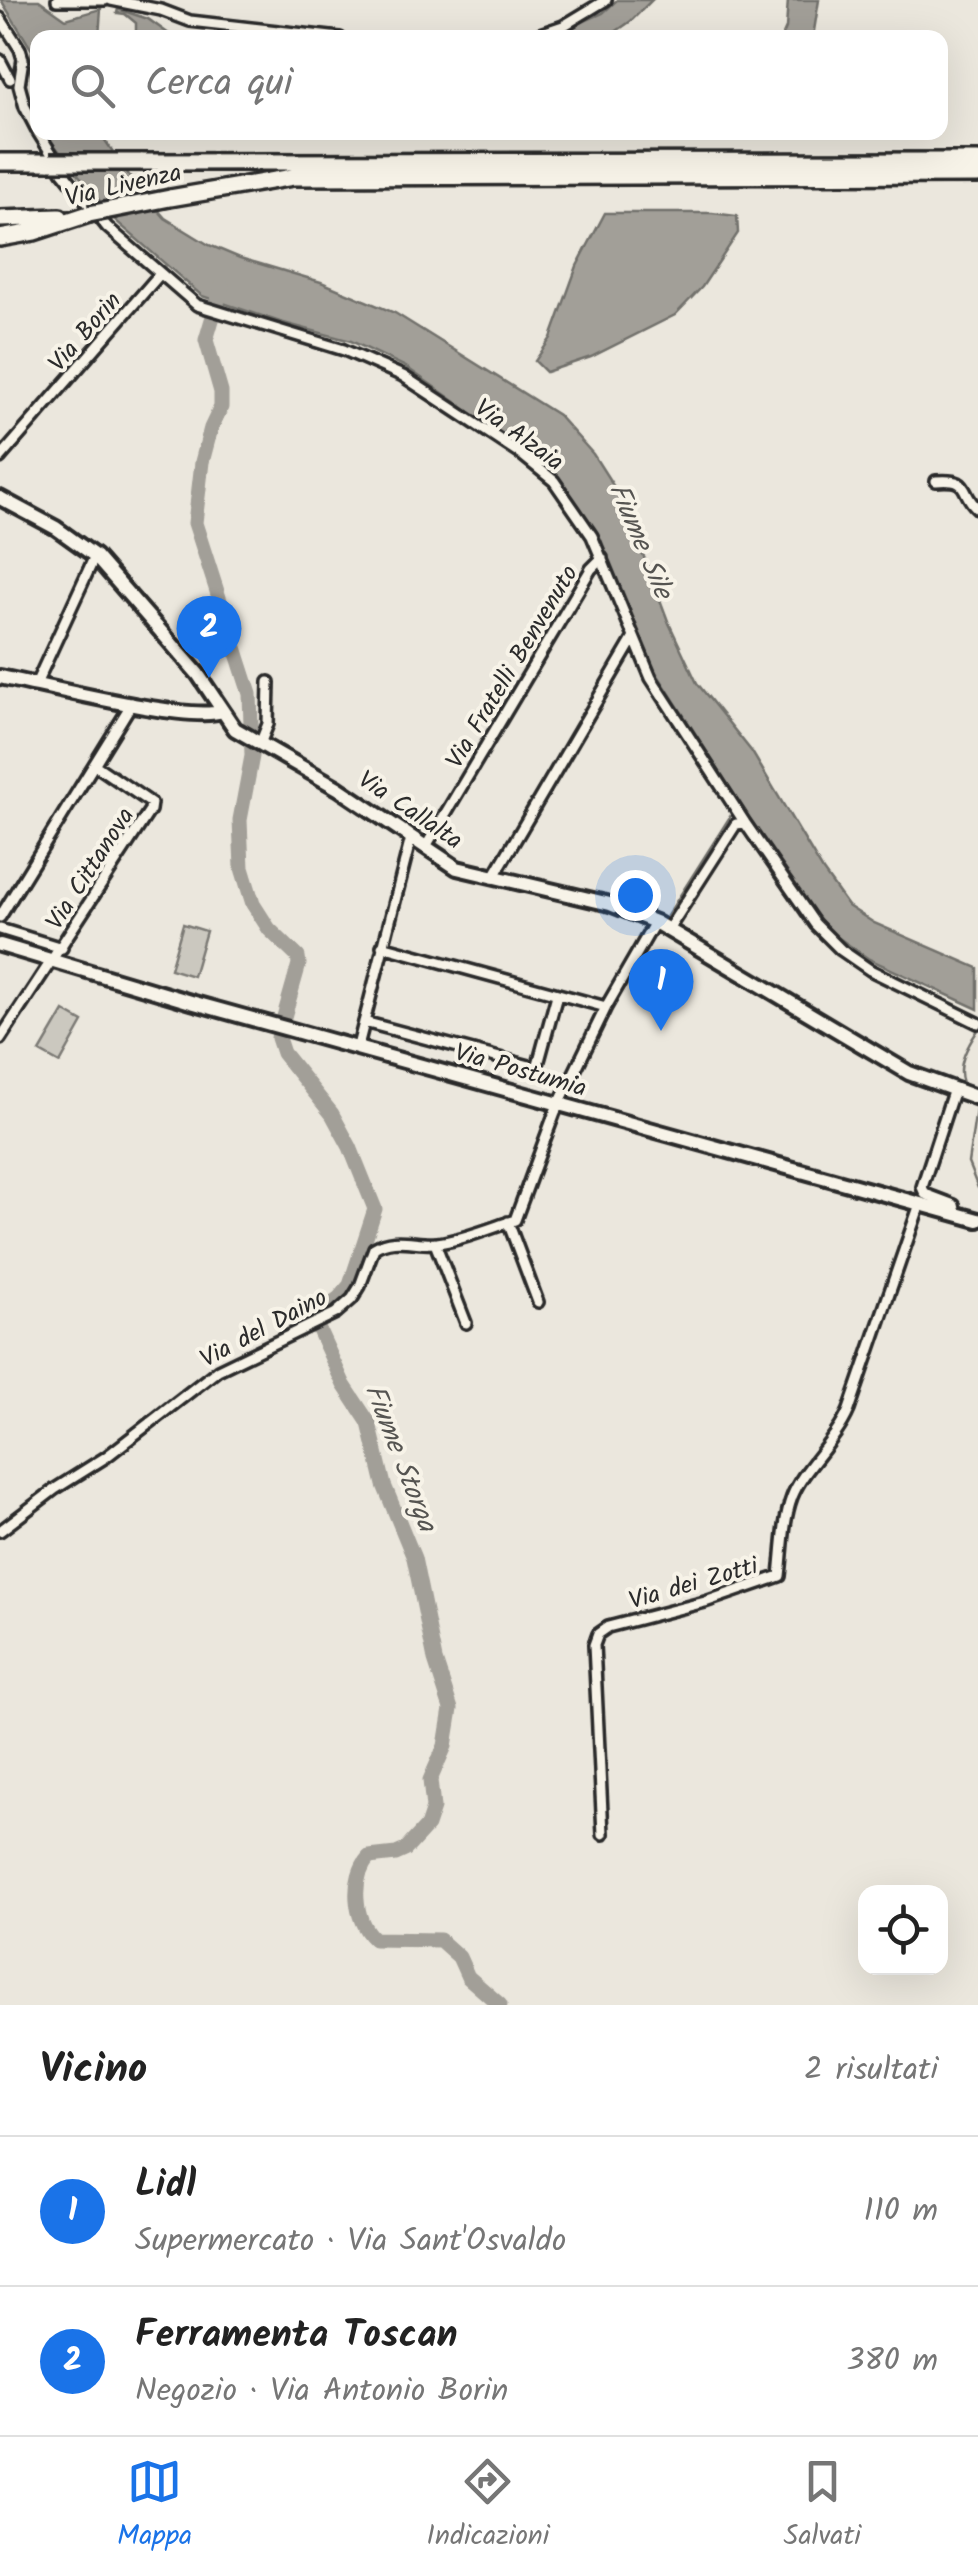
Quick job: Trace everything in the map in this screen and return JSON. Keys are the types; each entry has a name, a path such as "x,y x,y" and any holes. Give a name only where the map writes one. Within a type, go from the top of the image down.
{"highway":[{"name":"Via Livenza","path":"5,161 978,161"},
{"name":"Via Livenza","path":"0,238 34,232 89,214 293,177 978,175"},
{"path":"0,218 30,220 89,214"},
{"path":"0,247 34,232"}],"street":[{"path":"57,0 163,5 190,21 269,30"},
{"path":"549,30 573,21 606,0"},
{"name":"Via Alzaia","path":"0,18 4,32 23,58 10,79 30,117"},
{"path":"0,60 10,79"},
{"name":"Via Alzaia","path":"43,140 104,224 197,305 344,350 420,387 554,481 583,519 652,678 744,823 815,924 841,950 870,970 977,1023"},
{"name":"Via Borin","path":"0,458 159,275"},
{"path":"936,481 962,483 978,509"},
{"name":"Via Callalta","path":"0,498 56,528 95,556 198,674 230,724 338,788 457,868 596,901 661,926 909,1073 978,1098"},
{"path":"36,684 95,556"},
{"name":"Via Fratelli Benvenuto","path":"425,848 591,569 602,558"},
{"path":"493,878 633,640"},
{"path":"0,677 202,715 222,710"},
{"path":"259,743 268,724 269,682"},
{"path":"0,917 132,703"},
{"name":"Via Cittanova","path":"53,960 151,806 151,802 94,765"},
{"path":"538,1302 515,1216 561,1103 606,1007 736,824 744,823"},
{"path":"358,1046 411,838"},
{"path":"0,929 62,948"},
{"name":"Via Postumia","path":"0,946 978,1220"},
{"path":"382,946 606,1007"},
{"path":"0,1039 53,960"},
{"path":"364,1022 537,1068 558,995"},
{"path":"953,1092 922,1187 924,1194 954,1204 956,1214"},
{"name":"Via dei Zotti","path":"603,1834 594,1644 598,1634 608,1627 705,1602 780,1576 793,1493 840,1432 850,1410 920,1204"},
{"name":"Via del Daino","path":"0,1531 54,1489 106,1457 218,1370 323,1320 352,1299 374,1248 398,1240 434,1243 515,1216"},
{"path":"434,1243 466,1323"}],"shaded area":[{"path":"1,0 39,0 66,19 101,9 100,30 30,30 30,47"},
{"path":"617,0 652,0 618,30 564,30 603,13"},
{"path":"788,0 819,0 814,30 786,28"},
{"path":"118,9 148,19 163,30 136,30 136,23 117,13"},
{"path":"105,140 165,218 209,245 321,282 395,313 558,415 593,454 623,501 668,621 697,683 752,752 823,871 848,906 874,923 978,968 978,1009 869,959 833,934 799,895 643,652 612,572 579,506 541,462 406,367 351,341 202,296 116,221 51,141"},
{"path":"605,213 737,216 738,233 702,287 675,315 591,357 546,372 535,361 551,338 577,266"},
{"path":"183,924 206,931 193,976 170,969"},
{"path":"64,1011 83,1022 60,1063 40,1052"}],"waterway":[{"name":"Fiume Storga","path":"222,286 206,340 221,392 221,407 202,462 195,523 250,694 252,756 240,820 242,868 253,904 269,929 298,957 278,1038 283,1053 332,1114 375,1209 350,1285 313,1317 344,1385 369,1423 384,1485 414,1558 435,1660 451,1709 445,1746 430,1780 433,1808 427,1826 405,1850 369,1857 359,1876 358,1910 374,1939 440,1940 459,1957 468,1977 500,2005"},
{"path":"667,916 733,812"},
{"path":"963,1083 962,1062 978,1030"},
{"path":"977,1103 968,1163 978,1188"}],"place":[{"name":"Ferramenta Toscan","path":"209,678"},
{"name":"Lidl","path":"661,1031"}],"water label":[{"name":"Fiume Sile","path":"642,540"}]}
